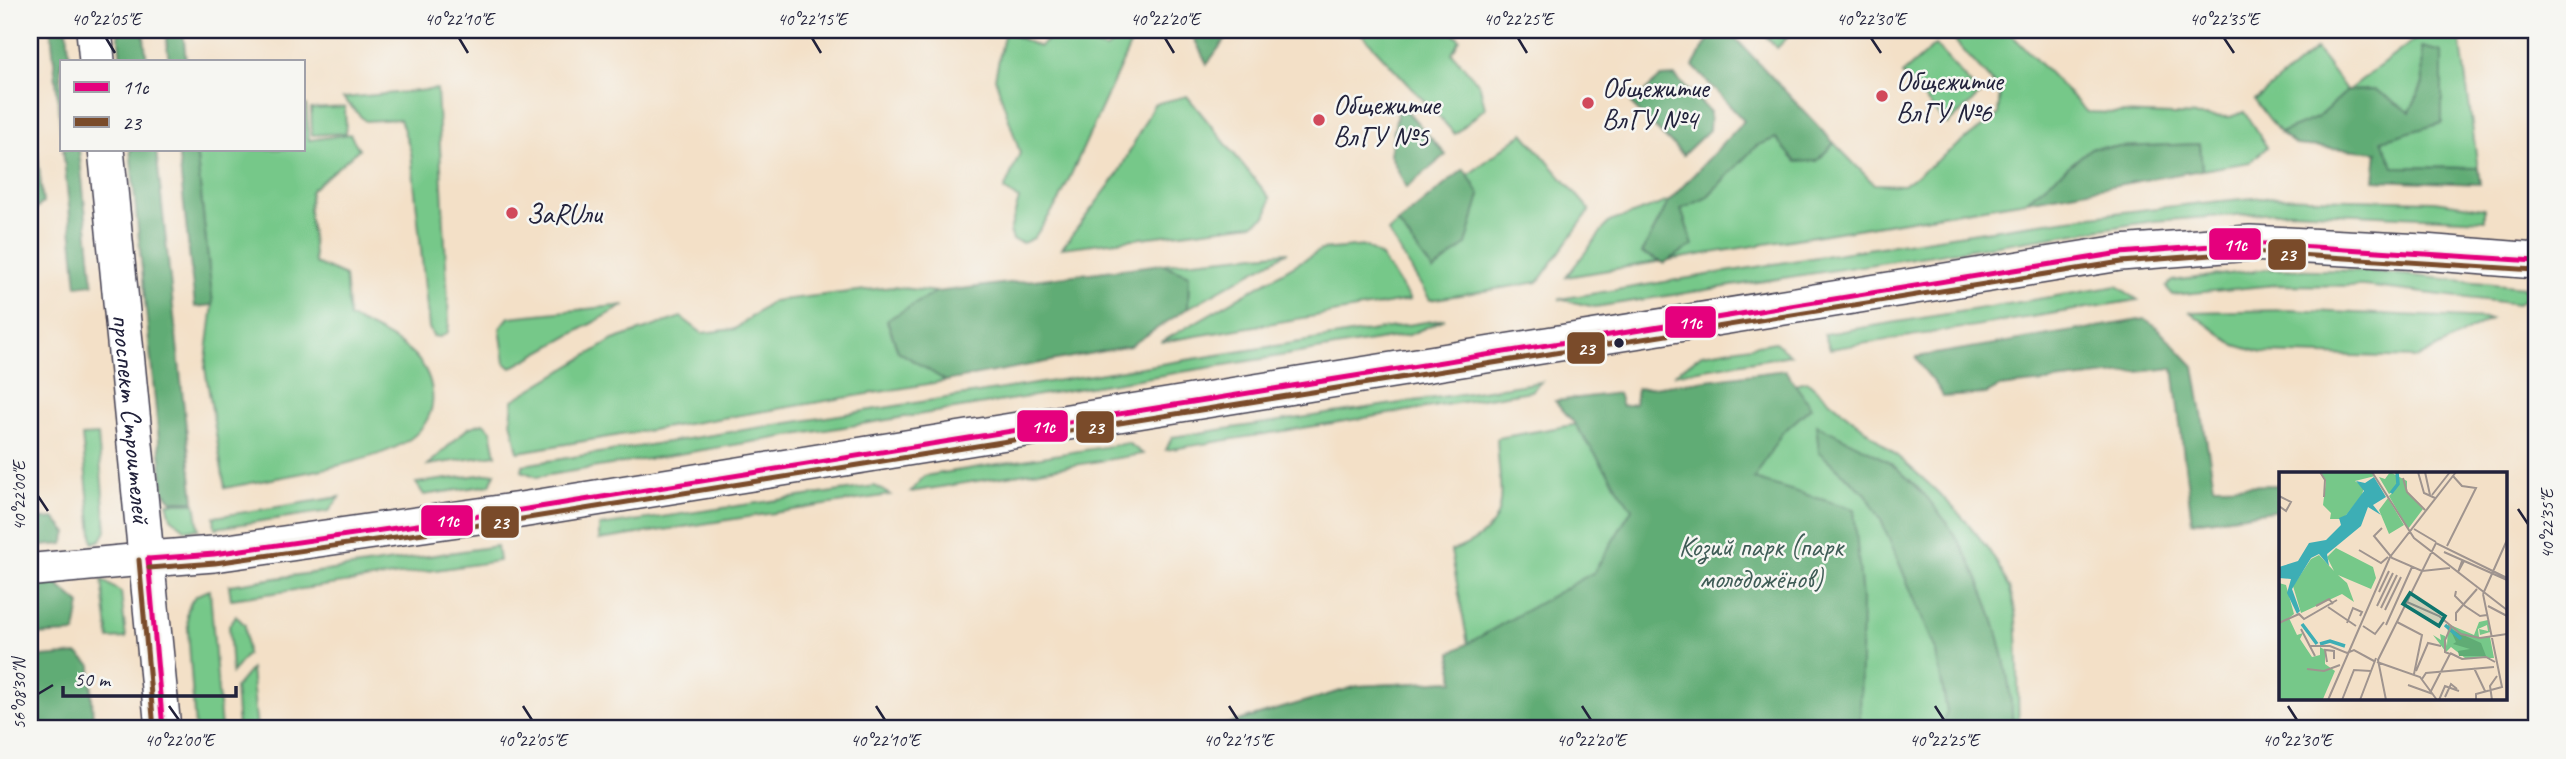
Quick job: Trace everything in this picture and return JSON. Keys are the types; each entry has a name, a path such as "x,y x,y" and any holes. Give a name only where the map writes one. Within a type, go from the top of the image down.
{"main road":[{"path":"94,30 97,60"},
{"name":"проспект Строителей","path":"106,150 163,729"},
{"path":"148,559 214,554 521,510 2119,253 2250,243 2423,251 2536,261"}],"street":[{"path":"30,570 148,559"}],"green space":[{"path":"51,30 67,30 70,60 60,60 60,122"},
{"path":"118,30 143,30 147,60 121,60"},
{"path":"165,30 183,30 186,60 169,60"},
{"path":"1059,30 1073,30 1087,44 1106,49 1119,39 1122,30 1137,30 1059,201 1034,238 1023,243 1013,240 1010,231 1019,199 1004,190 1020,153 995,78 1005,31 1039,47"},
{"path":"1197,30 1232,30 1207,64 1193,36"},
{"path":"1358,30 1419,30 1423,34 1429,30 1450,30 1460,39 1452,53 1480,86 1485,108 1455,134"},
{"path":"1759,30 1795,30 1777,48"},
{"path":"1945,30 2007,30 2087,112 2230,117 2244,112 2267,147 2250,162 2202,170 2200,144 2091,148 2026,201 1669,260 1692,245 1681,209 1706,198 1756,146 1776,138 1817,161 1834,143 1874,184 1904,185 1998,115 2000,91"},
{"path":"2427,30 2459,30 2478,168 2393,167 2381,139 2442,123 2442,52 2422,48 2423,83 2410,113 2376,90 2347,91"},
{"path":"1712,33 1736,39 1834,143 1817,161 1796,162 1776,138 1756,146 1706,198 1681,209 1693,245 1664,263 1642,253 1669,201 1744,121 1693,66"},
{"path":"1935,45 1980,95 1947,124 1902,74"},
{"path":"2422,47 2442,52 2442,123 2382,140 2394,167 2478,168 2480,184 2374,180 2377,152 2296,145 2280,133 2317,118 2347,91 2376,90 2410,112 2423,83"},
{"path":"2316,49 2347,91 2317,118 2280,133 2255,100"},
{"path":"1675,76 1710,112 1709,130 1683,155 1631,104 1661,77"},
{"path":"30,84 43,203 31,213 30,212"},
{"path":"437,89 449,321 448,332 440,337 433,336 429,328 411,152 400,119 365,121 343,98"},
{"path":"1187,96 1270,198 1267,215 1253,224 1062,248 1118,174 1154,104"},
{"path":"1399,102 1446,155 1406,188 1390,154"},
{"path":"306,105 309,140 350,134 359,149 311,190 309,209 315,263 345,276 349,317 389,337 413,354 422,365 429,377 432,392 432,407 427,420 419,432 407,441 370,457 225,488 205,368 213,305 196,150 304,150"},
{"path":"345,107 346,133 312,135 311,109"},
{"path":"1523,133 1590,210 1538,282 1430,300 1388,232 1398,223 1433,270 1480,195 1468,175"},
{"path":"2200,144 2202,170 2026,201 2091,148"},
{"path":"63,150 79,150 93,284 77,286"},
{"path":"130,150 156,150 194,501 172,501 164,492"},
{"path":"178,150 196,150 213,305 195,307"},
{"path":"1464,169 1480,195 1466,245 1433,271 1398,223"},
{"path":"2264,197 2434,201 2485,208 2485,220 2290,211 2154,221 1595,307 1559,299 1999,229"},
{"path":"1669,201 1642,253 1660,261 1566,277 1609,222"},
{"path":"1365,246 1381,257 1410,300 1161,342 1321,250"},
{"path":"1288,252 1188,308 1189,275 1162,264"},
{"path":"1162,264 1189,275 1188,308 1130,346 946,381 898,351 887,320 936,292"},
{"path":"2268,269 2366,271 2524,287 2528,297 2518,304 2364,286 2275,285 2173,295 2166,287 2172,281"},
{"path":"2117,286 2138,300 1830,349 1824,334"},
{"path":"892,287 936,292 887,321 898,351 946,381 518,452 511,421 513,400 613,340 681,317 702,333 735,329 773,301"},
{"path":"625,305 511,368 505,363 500,328 509,317"},
{"path":"2288,310 2491,319 2418,358 2262,353 2235,345 2190,312"},
{"path":"1445,319 1409,335 537,477 522,471 523,465"},
{"path":"2145,319 2156,326 2194,366 2214,486 2279,485 2279,510 2192,522 2173,368 1999,387 1986,394 1943,397 1916,357"},
{"path":"1775,342 1791,355 1674,374 1702,354"},
{"name":"Козий парк (парк молодожёнов)","path":"1785,370 1811,407 1781,434 1754,479 1854,509 1862,599 1860,722 1846,729 1211,729 1358,686 1454,681 1451,653 1594,572 1632,509 1575,424 1555,401 1618,393 1622,406 1635,404 1637,389"},
{"name":"Козий парк (парк молодожёнов)","path":"1807,381 1929,484 1986,546 2005,578 2015,611 2019,729 1211,729 1358,686 1454,681 1451,653 1468,644 1451,551 1472,542 1486,532 1495,520 1500,493 1497,438 1713,401"},
{"path":"1541,382 1531,391 1166,450 1172,437"},
{"path":"483,423 491,430 496,455 428,465 468,428"},
{"path":"1816,424 1891,464 1925,496 1947,524 1982,588 1994,623 2004,658 2013,729 1941,729 1947,711 1935,648 1881,520 1866,494 1819,452"},
{"path":"98,435 106,531 101,540 93,543 82,436"},
{"path":"1128,443 1143,454 910,492 924,476"},
{"path":"495,473 490,485 424,495 416,483"},
{"path":"875,486 890,495 599,540 599,526"},
{"path":"340,497 329,511 215,528 214,517"},
{"path":"167,503 195,503 199,529 186,530 171,518"},
{"path":"54,518 67,533 63,544 30,547 30,520"},
{"path":"497,546 499,561 231,599 229,585"},
{"path":"102,580 121,592 126,638 109,639"},
{"path":"54,582 80,604 75,633 30,635 30,585"},
{"path":"210,590 221,729 195,729 187,614 194,598"},
{"path":"236,616 245,625 247,654 232,673 229,625"},
{"path":"78,654 91,665 93,729 36,729 30,698 30,658"},
{"path":"251,669 257,729 238,729 235,688"}],"transit line":[{"name":"11с","path":"148,559 214,554 521,510 2120,253 2250,243 2536,261"},
{"name":"23","path":"149,568 215,563 522,519 2121,262 2250,252 2535,270"},
{"name":"11с","path":"148,559 163,729"},
{"name":"23","path":"139,560 154,729"}],"place":[{"name":"Общежитие ВлГУ №6","path":"1882,96"},
{"name":"Общежитие ВлГУ №4","path":"1588,103"},
{"name":"Общежитие ВлГУ №5","path":"1319,120"},
{"name":"ЗаRUли","path":"512,213"}]}
